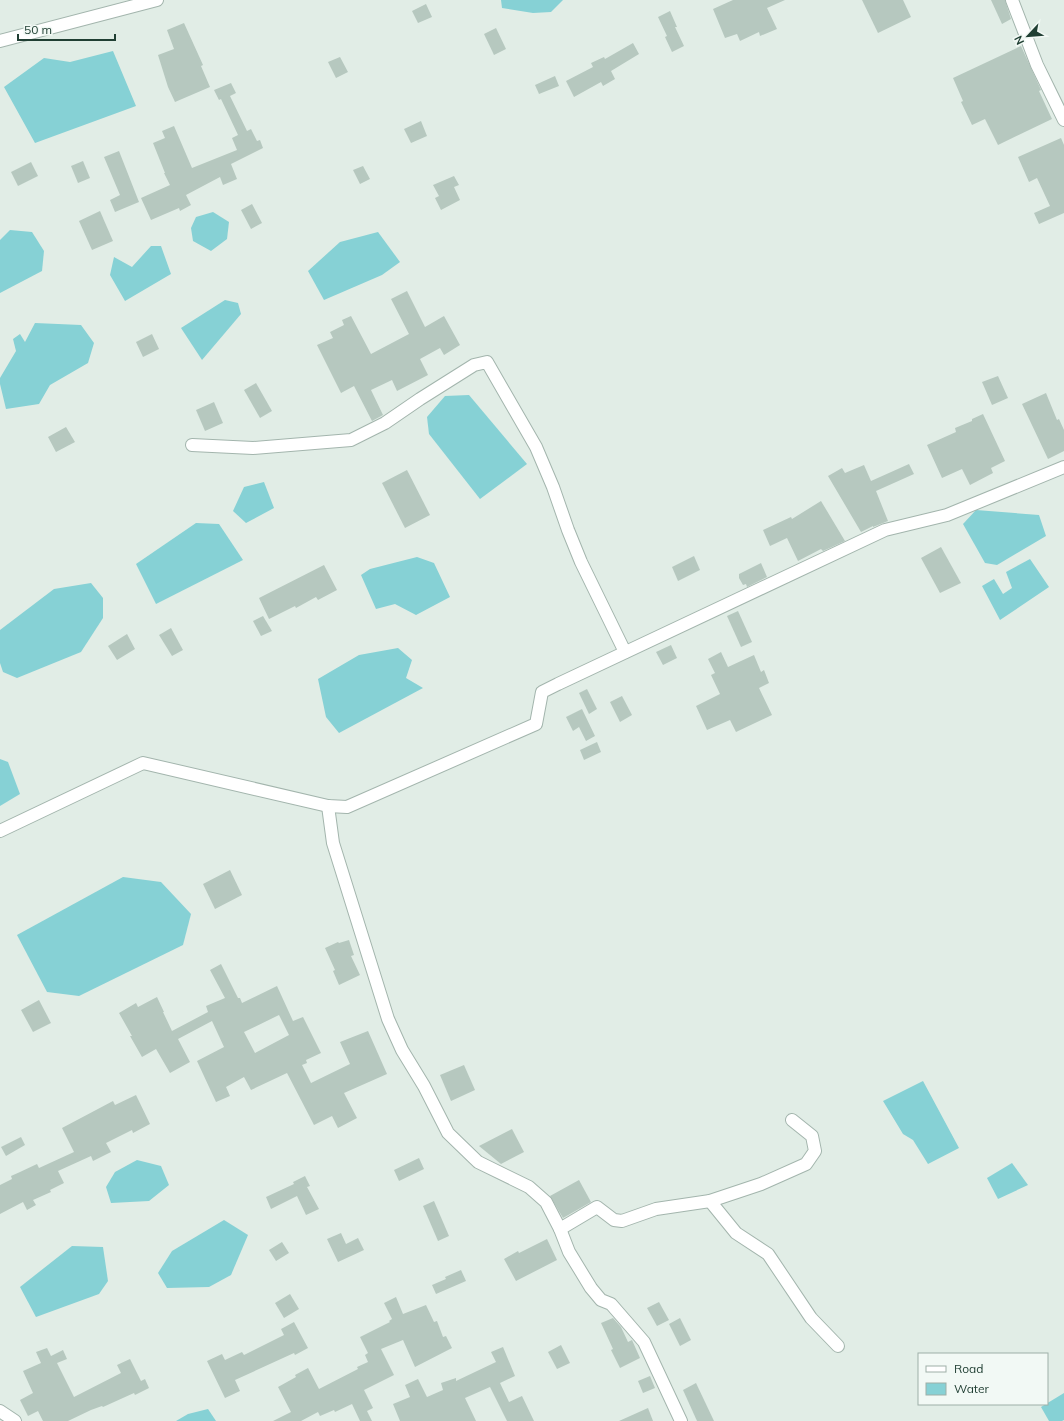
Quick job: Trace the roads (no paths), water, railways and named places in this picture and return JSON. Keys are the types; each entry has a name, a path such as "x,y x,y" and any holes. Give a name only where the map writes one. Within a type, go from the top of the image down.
{"street":[{"path":"0,41 157,0"},
{"path":"1012,0 1037,65 1064,120"},
{"path":"192,445 253,448 351,440 385,423 420,399 474,366 488,362 536,447 553,487 581,562 625,652"},
{"path":"0,831 142,763 328,806 347,807 536,724 542,692 625,652 884,530 947,515 1064,467"},
{"path":"328,806 333,843 388,1019 402,1050 424,1086 448,1133 478,1162 529,1187 546,1202 560,1229 569,1252 591,1288 601,1300 611,1304 644,1342 681,1421"},
{"path":"560,1229 597,1207 614,1220 622,1221 656,1209 710,1201 761,1184 806,1164 815,1151 812,1136 792,1120"},
{"path":"710,1201 736,1233 768,1254 811,1318 838,1346"},
{"path":"0,1411 15,1421"}],"water":[{"path":"501,0 563,0 551,12 533,13 502,8"},
{"path":"113,51 136,106 35,143 4,87 44,58 70,62"},
{"path":"213,212 229,222 227,239 211,251 193,241 191,228 196,217"},
{"path":"10,230 32,232 44,251 42,271 0,293 0,240"},
{"path":"378,232 400,262 382,275 324,300 308,271 340,242"},
{"path":"151,246 161,246 171,274 125,301 110,275 114,257 132,267"},
{"path":"225,300 238,303 241,314 202,360 181,328"},
{"path":"35,323 81,325 94,343 88,363 50,385 39,404 6,409 0,378 16,351 13,339 20,334 25,342"},
{"path":"469,395 527,464 480,499 429,434 427,417 445,396"},
{"path":"264,482 274,508 246,523 233,511 244,487"},
{"path":"976,510 1039,515 1046,536 997,565 985,563 963,524"},
{"path":"196,523 219,524 243,560 156,604 136,564"},
{"path":"417,557 434,563 450,597 416,615 395,604 376,609 361,575 370,569"},
{"path":"1030,559 1049,587 1000,620 982,586 994,579 1003,594 1012,588 1006,572"},
{"path":"91,583 103,598 103,618 81,652 17,678 3,672 0,663 0,630 54,589"},
{"path":"398,648 412,660 406,678 423,688 339,733 326,717 318,679 359,655"},
{"path":"0,759 8,762 20,794 0,806"},
{"path":"123,877 161,882 191,914 183,945 79,996 47,992 17,935"},
{"path":"923,1081 959,1148 928,1164 913,1140 903,1134 883,1101"},
{"path":"137,1160 161,1166 169,1185 149,1201 111,1203 106,1187 115,1172"},
{"path":"1012,1163 1028,1185 998,1199 987,1178"},
{"path":"224,1220 248,1235 231,1275 209,1287 167,1288 158,1273 172,1251"},
{"path":"72,1246 103,1247 108,1281 99,1294 36,1317 20,1287"},
{"path":"1064,1393 1064,1420 1049,1421 1041,1407 1048,1405 1048,1403"},
{"path":"208,1409 216,1421 176,1421 188,1414"}]}
